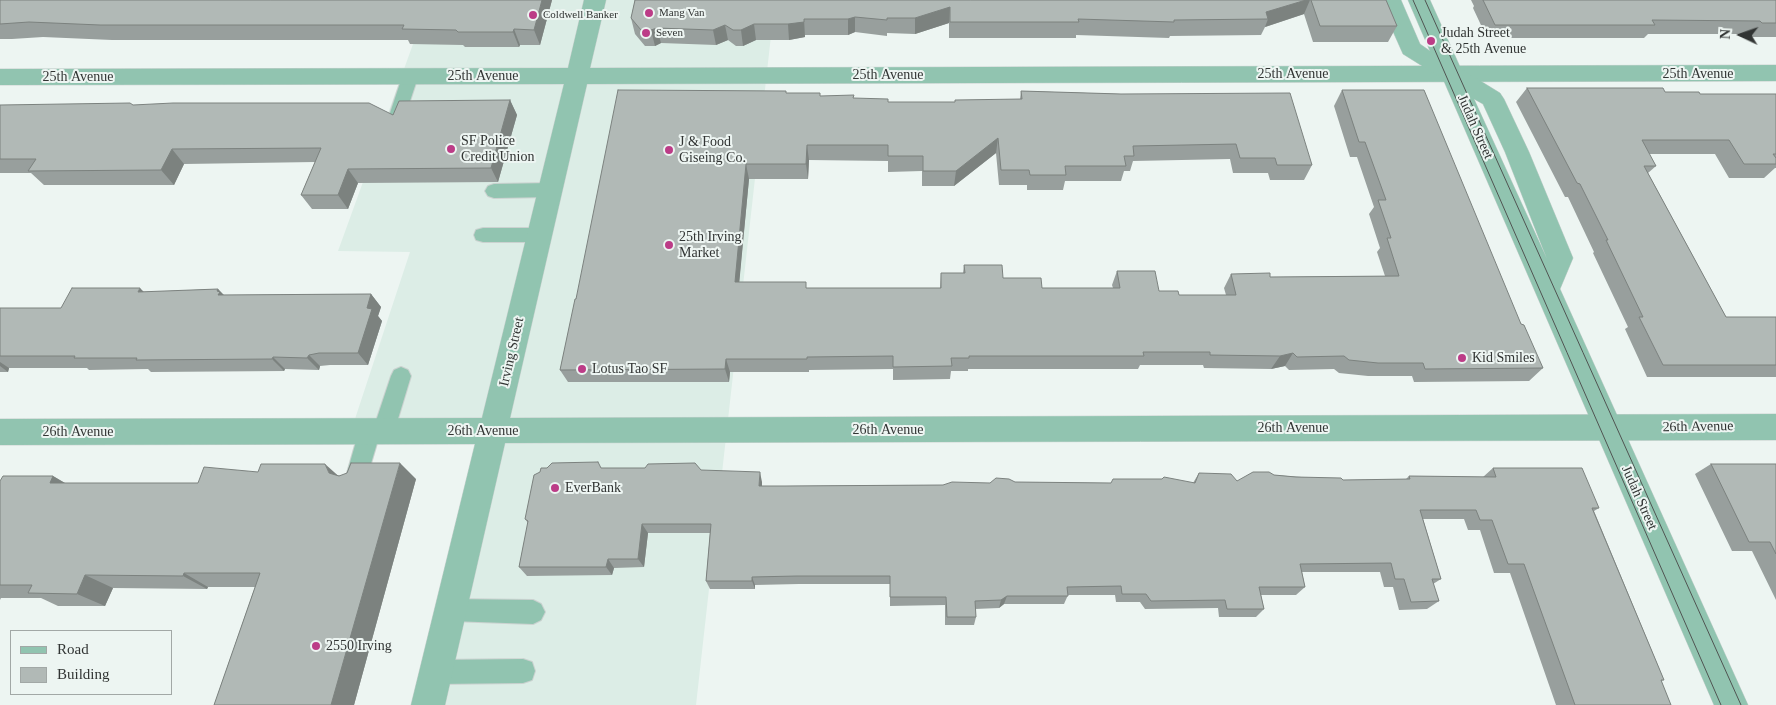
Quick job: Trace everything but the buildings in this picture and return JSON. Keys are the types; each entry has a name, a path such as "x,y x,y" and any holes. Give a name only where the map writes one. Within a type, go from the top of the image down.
{"street":[{"name":"Irving Street","path":"428,705 595,0"},
{"path":"1390,0 1411,49 1452,74"},
{"name":"Judah Street","path":"1419,0 1731,705"},
{"name":"25th Avenue","path":"0,77 1776,73"},
{"name":"26th Avenue","path":"0,432 1776,427"}],"lane":[{"path":"398,113 410,76"},
{"path":"494,191 550,190"},
{"path":"483,235 540,235"},
{"path":"356,480 402,376"},
{"path":"451,610 534,612"},
{"path":"436,672 523,671"}],"shaded area":[{"path":"429,0 775,0 696,705 427,705 490,433 351,431 410,252 338,251"}],"tram line":[{"path":"1413,0 1721,705"},
{"path":"1425,0 1741,705"}],"place":[{"name":"Mang Van","path":"649,13"},
{"name":"Coldwell Banker","path":"533,15"},
{"name":"Seven","path":"646,33"},
{"name":"Judah Street & 25th Avenue","path":"1431,41"},
{"name":"SF Police Credit Union","path":"451,149"},
{"name":"J & Food Giseing Co.","path":"669,150"},
{"name":"25th Irving Market","path":"669,245"},
{"name":"Kid Smiles","path":"1462,358"},
{"name":"Lotus Tao SF","path":"582,369"},
{"name":"EverBank","path":"555,488"},
{"name":"2550 Irving","path":"316,646"}]}
